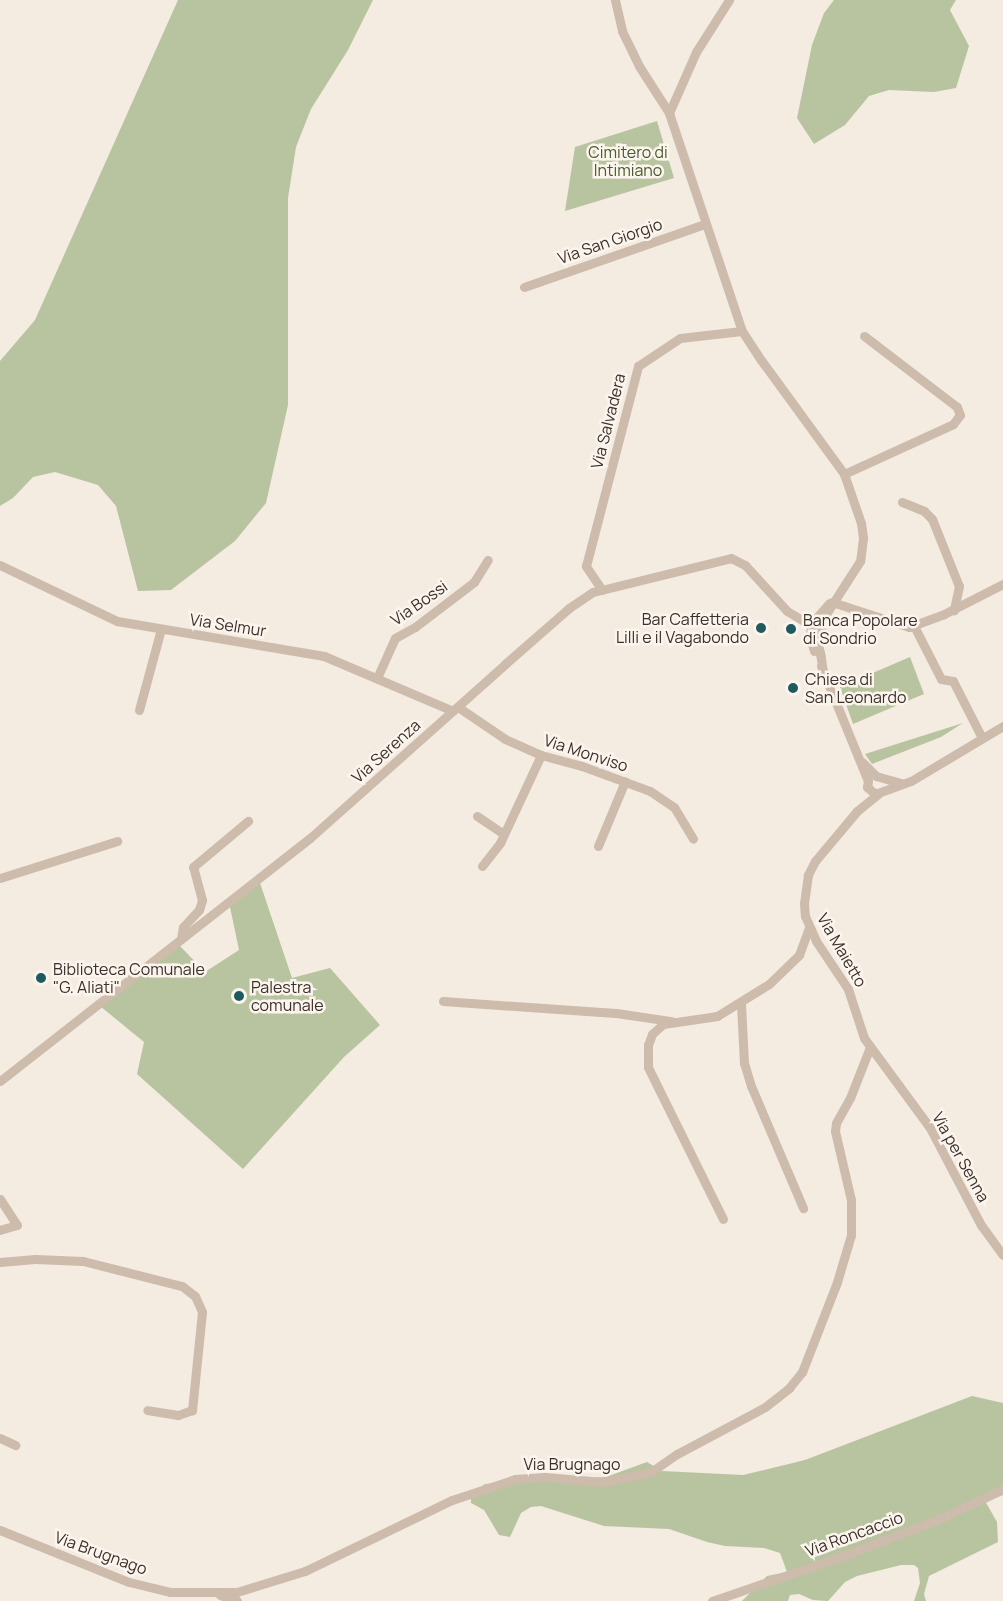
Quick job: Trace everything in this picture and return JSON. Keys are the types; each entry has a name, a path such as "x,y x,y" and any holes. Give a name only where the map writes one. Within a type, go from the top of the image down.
{"street":[{"path":"615,0 622,31 639,66 669,113 742,331 844,474 861,523 863,550 855,570 832,602 811,624 811,643 860,761 881,792"},
{"path":"669,113 696,52 729,0"},
{"name":"Via San Giorgio","path":"525,286 705,224"},
{"name":"Via Salvadera","path":"602,590 586,566 638,366 680,338 742,331"},
{"path":"844,474 953,424 960,415 957,407 864,336"},
{"path":"902,501 924,511 932,519 958,586 959,595 954,610"},
{"name":"Via Serenza","path":"0,1081 310,838 569,608 593,592 731,558 745,566 787,611 811,624"},
{"name":"Via Bossi","path":"377,678 395,638 415,627 474,582 488,560"},
{"name":"Via Selmur","path":"0,565 117,621 324,656 455,709"},
{"path":"832,602 899,625 914,626 954,610 1003,584"},
{"path":"823,672 821,625 832,602"},
{"path":"811,624 817,632 818,651 821,657"},
{"path":"914,626 941,679 953,681 982,738"},
{"path":"139,710 161,629"},
{"name":"Via Monviso","path":"455,709 505,739 541,755 650,791 674,807 693,839"},
{"path":"874,781 871,793 903,784 1003,726"},
{"path":"482,866 504,834 541,755"},
{"path":"598,846 625,781"},
{"path":"874,781 903,784"},
{"name":"Via Maietto","path":"857,811 874,781"},
{"name":"Via Maietto","path":"870,1047 864,1038 848,989 809,928 804,903 808,875 826,846 857,811 881,792"},
{"path":"477,816 504,834"},
{"path":"181,939 183,927 199,910 202,900 193,867 248,821"},
{"path":"0,878 117,841"},
{"path":"723,1219 648,1067 646,1057 652,1034 663,1024 699,1021 717,1016 741,1004 786,970 799,955 809,928"},
{"path":"443,1001 616,1013 672,1022"},
{"path":"741,1004 743,1053 751,1086 803,1208"},
{"name":"Via per Senna","path":"870,1047 930,1128 973,1210 1003,1255"},
{"name":"Via Brugnago","path":"0,1530 168,1596 237,1592 305,1571 452,1500 516,1479 545,1477 603,1482 630,1479 651,1472 678,1454 765,1407 789,1388 802,1372 840,1274 851,1235 851,1200 835,1131 836,1123 850,1098 870,1047"},
{"path":"0,1199 17,1225 0,1230"},
{"path":"0,1262 35,1259 83,1261 182,1286 195,1296 202,1312 192,1410 178,1415 147,1410"},
{"path":"0,1438 15,1445"},
{"name":"Via Roncaccio","path":"712,1601 862,1549 966,1508 1003,1489"},
{"path":"216,1592 237,1601"}],"green space":[{"path":"178,0 373,0 348,50 311,109 296,147 288,198 288,405 266,503 235,541 171,590 138,591 116,506 98,485 55,472 33,477 13,498 0,506 0,361 35,320"},
{"path":"834,0 956,0 950,10 969,46 956,88 934,92 889,90 869,96 845,125 814,144 797,118 812,45 824,13"},
{"name":"Cimitero di Intimiano","path":"657,121 674,178 565,211 575,147"},
{"path":"910,657 924,694 853,724 840,687"},
{"path":"963,723 941,737 872,764 865,754"},
{"path":"260,883 292,978 330,968 380,1025 344,1057 243,1169 137,1074 144,1042 100,1006 179,945 205,972 239,950 230,907"},
{"path":"972,1396 1003,1403 1003,1495 985,1501 997,1522 998,1542 929,1576 924,1594 926,1601 914,1601 920,1583 918,1568 914,1565 901,1565 857,1576 845,1582 828,1601 813,1600 799,1594 790,1595 788,1601 742,1601 767,1576 787,1572 780,1553 764,1548 725,1546 669,1529 604,1526 541,1506 531,1507 521,1513 510,1537 499,1535 484,1510 471,1503 471,1494 485,1484 606,1477 647,1462 662,1471 743,1475 805,1460"}],"place":[{"name":"Bar Caffetteria Lilli e il Vagabondo","path":"761,628"},
{"name":"Banca Popolare di Sondrio","path":"791,629"},
{"name":"Chiesa di San Leonardo","path":"793,688"},
{"name":"Biblioteca Comunale \"G. Aliati\"","path":"41,978"},
{"name":"Palestra comunale","path":"239,996"}]}
